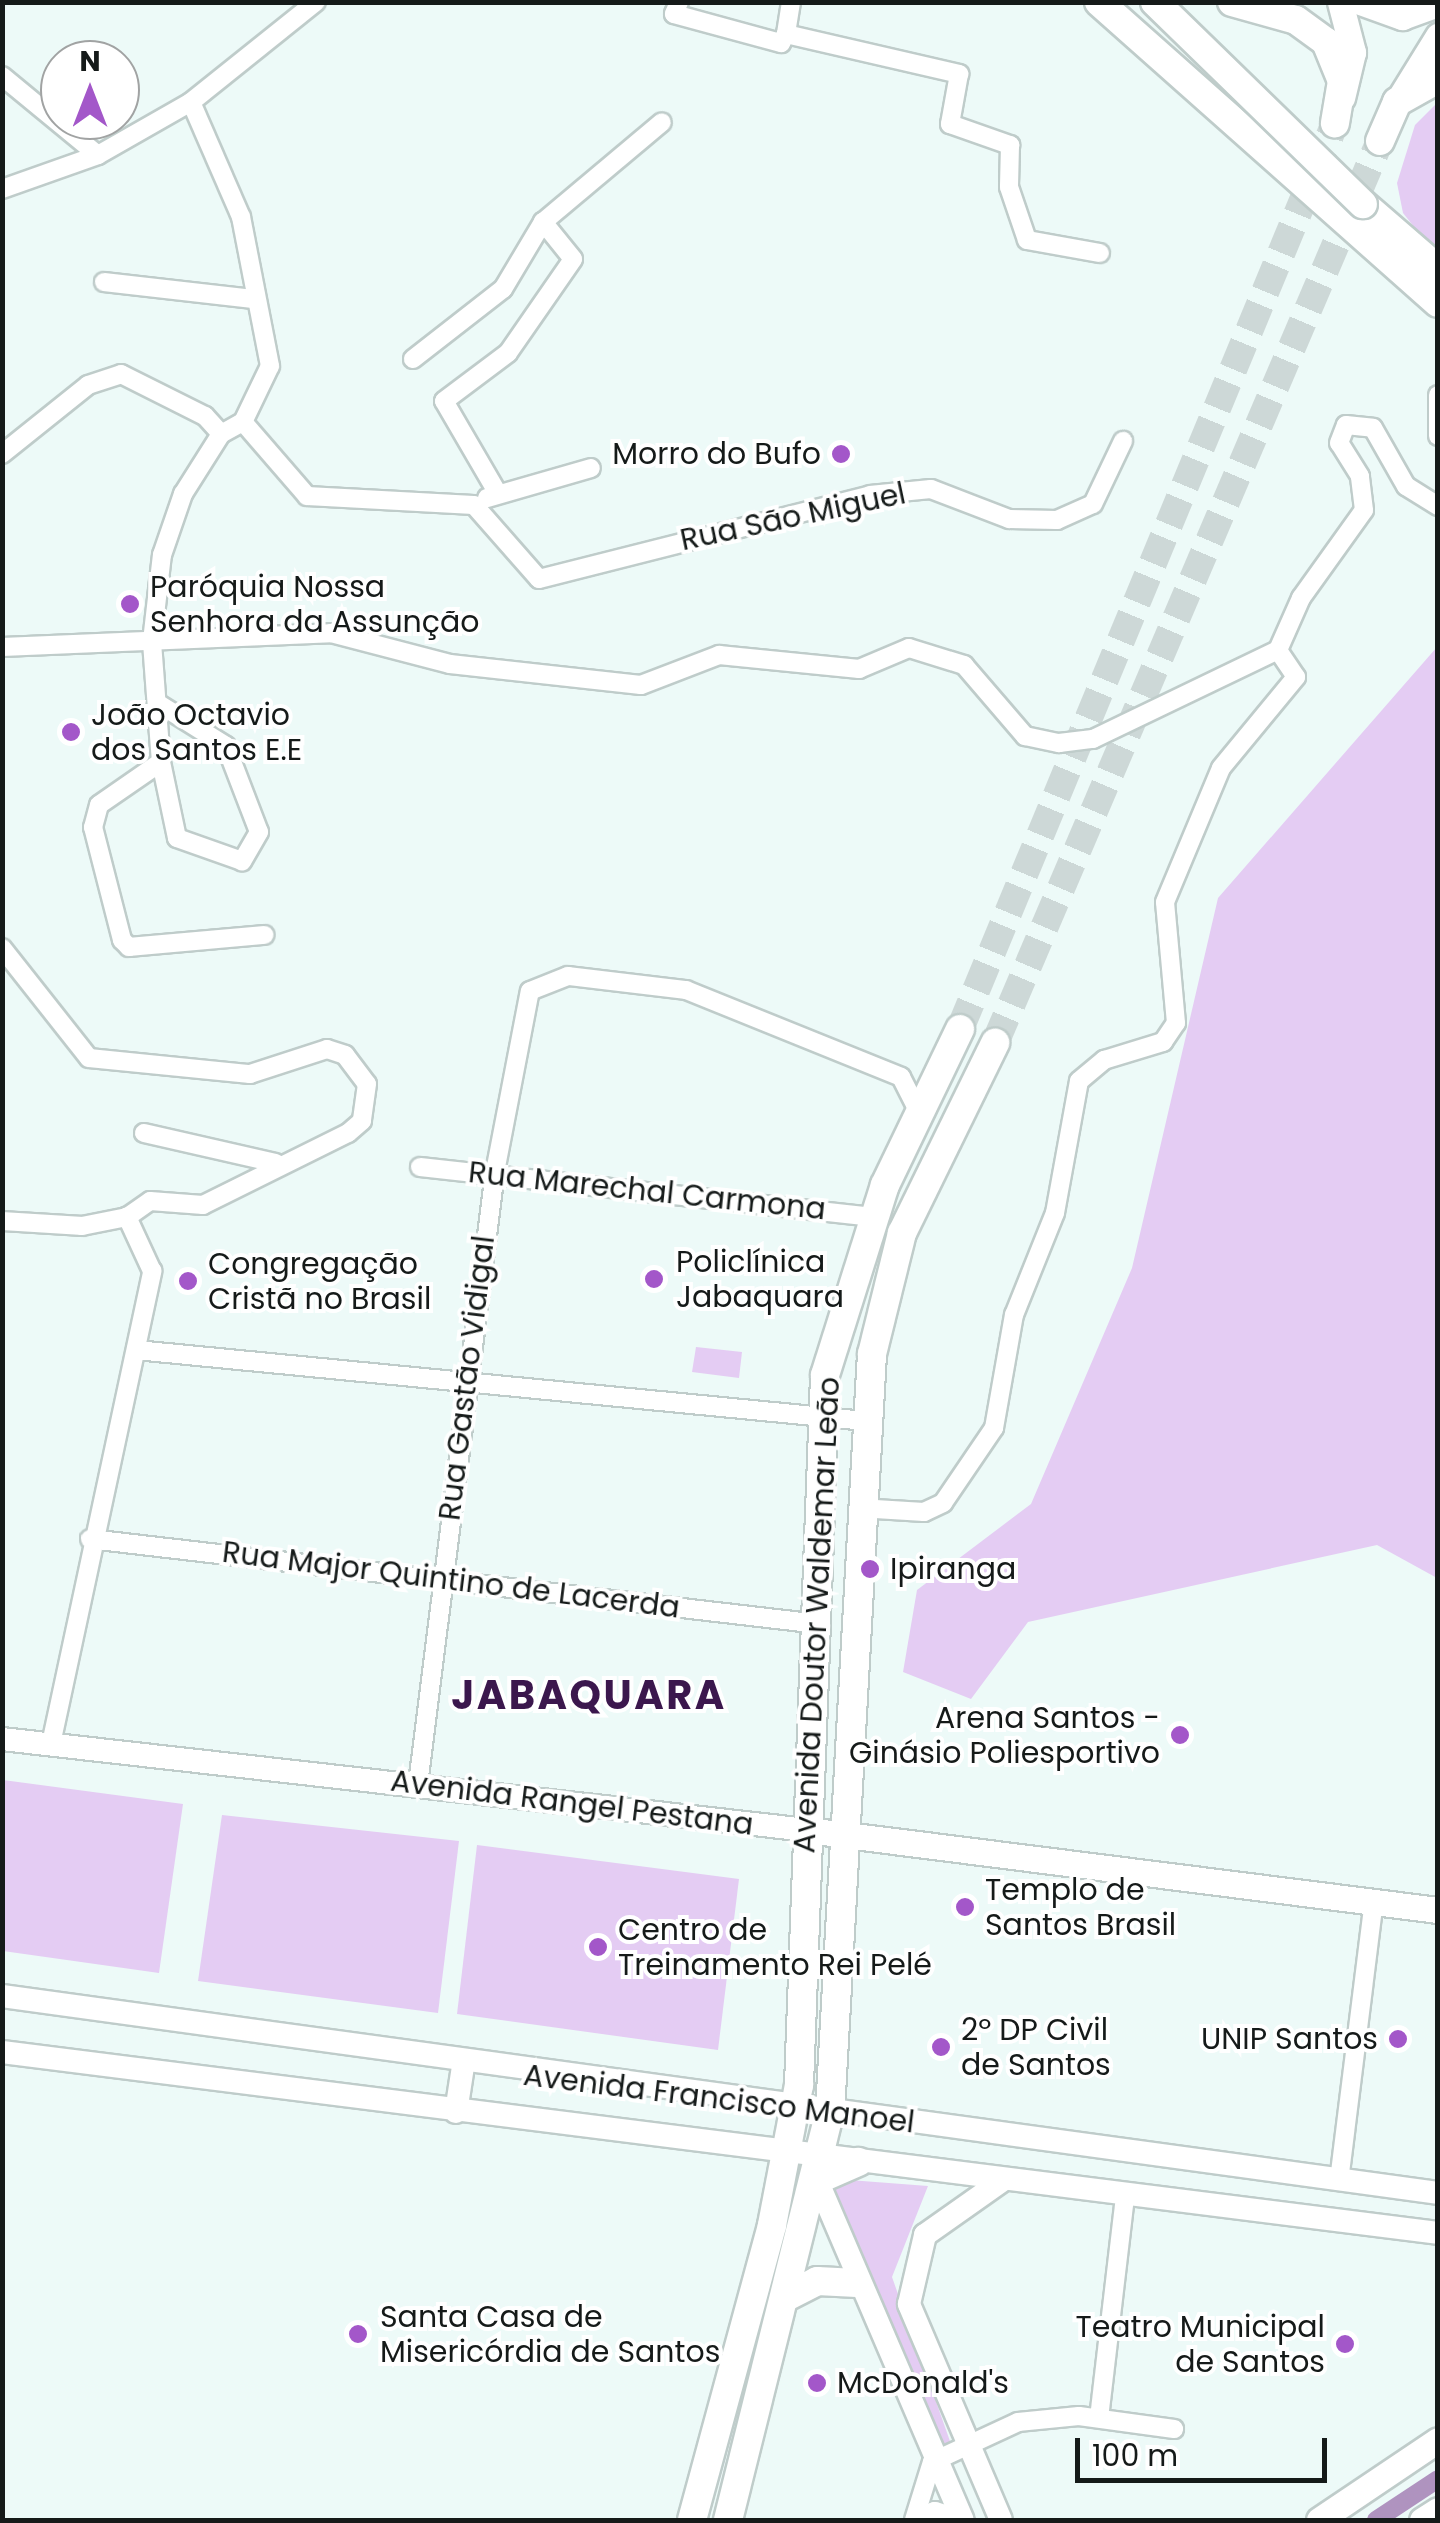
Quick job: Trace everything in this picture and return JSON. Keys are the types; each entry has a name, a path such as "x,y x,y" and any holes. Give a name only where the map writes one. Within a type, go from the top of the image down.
{"main road":[{"path":"1099,2 1346,227 1438,304"},
{"path":"1155,2 1363,204 1438,270"},
{"path":"1232,2 1316,32 1336,60 1338,110"},
{"path":"1338,110 1353,52 1340,2"},
{"path":"1360,2 1402,17 1438,4"},
{"path":"1380,142 1397,102 1438,36"},
{"path":"1397,102 1438,79"},
{"name":"Avenida Doutor Waldemar Leão","path":"809,2162 798,2101 811,1623 822,1419 836,1328 872,1216 960,1028"},
{"name":"Avenida Doutor Waldemar Leão","path":"809,2162 830,2112 848,1834 859,1508 866,1421 902,1234 995,1043"},
{"name":"Avenida Rangel Pestana","path":"807,1830 1438,1910"},
{"path":"809,2162 858,2162"},
{"path":"728,2520 788,2296 809,2162"},
{"path":"692,2520 809,2162"},
{"path":"788,2296 816,2281 857,2283"},
{"path":"1319,2520 1438,2440"}],"street":[{"path":"2,189 98,155 190,102 316,2"},
{"path":"679,2 674,14 780,43 786,34 791,2"},
{"path":"786,34 884,61 959,74 950,124 1010,145 1008,188 1027,240 1100,254"},
{"path":"2,76 98,155"},
{"path":"159,704 226,746 259,832 242,861 177,838 161,762 152,641 162,555 183,494 221,434 243,422 270,366 253,299 242,217 190,102"},
{"path":"413,358 503,288 543,222 662,122"},
{"path":"497,492 444,401 508,353 573,259 543,222"},
{"path":"104,282 253,299"},
{"path":"2,454 88,385 122,374 205,416 221,434"},
{"path":"1438,395 1438,436"},
{"path":"243,422 307,496 474,505 497,492 591,468"},
{"path":"2,647 331,633 450,664 642,685 719,655 840,669 909,648 938,651 964,665 1038,744 1093,739 1278,650 1301,598 1364,510 1360,476 1339,443 1346,424 1373,428 1406,486 1438,506"},
{"name":"Rua São Miguel","path":"474,505 539,579 870,495 931,489 1009,519 1057,520 1093,504 1123,441"},
{"path":"859,1508 924,1512 943,1503 994,1428 1014,1315 1055,1213 1078,1081 1104,1060 1163,1042 1176,1023 1165,902 1220,768 1296,677 1278,650"},
{"path":"161,762 99,805 94,828 122,940 129,948 264,935"},
{"path":"2,948 102,1063 250,1074 327,1050 345,1055 367,1084 362,1121 276,1162 203,1205 150,1201 126,1217 39,1228 2,1220"},
{"name":"Rua Gastão Vidigal","path":"418,1784 465,1382 523,1005 542,981 686,990 902,1077 918,1112"},
{"path":"144,1133 276,1162"},
{"name":"Rua Marechal Carmona","path":"420,1167 495,1172 872,1216"},
{"path":"51,1744 90,1539 152,1271 126,1217"},
{"path":"136,1350 866,1421"},
{"name":"Rua Major Quintino de Lacerda","path":"90,1539 811,1623"},
{"name":"Avenida Rangel Pestana","path":"2,1739 807,1830"},
{"path":"1339,2181 1374,1901"},
{"name":"Avenida Francisco Manoel","path":"2,1996 463,2068 798,2101 830,2112 1012,2141 1438,2193"},
{"name":"Avenida Francisco Manoel","path":"2,2052 457,2108 809,2162"},
{"path":"457,2108 463,2068"},
{"path":"1000,2520 914,2331 910,2287 925,2235 1006,2176 1012,2141"},
{"path":"809,2162 932,2462 960,2520"},
{"name":"Avenida Francisco Manoel","path":"858,2162 1006,2176 1438,2233"},
{"path":"1099,2418 1124,2194"},
{"path":"917,2520 932,2462 1030,2418 1099,2418 1174,2429"},
{"path":"917,2520 935,2513 960,2520"}],"shaded area":[{"path":"1437,103 1437,256 1403,213 1397,183 1415,125"},
{"path":"1437,647 1437,1578 1377,1545 1028,1622 971,1699 903,1672 917,1590 1031,1504 1132,1268 1218,898"},
{"path":"696,1347 742,1352 739,1378 692,1372"},
{"path":"3,1780 183,1804 159,1973 3,1951"},
{"path":"222,1815 459,1841 438,2013 198,1981"},
{"name":"Centro de Treinamento Rei Pelé","path":"477,1845 739,1879 718,2050 457,2014"},
{"path":"836,2179 928,2186 892,2277 951,2444 932,2444 829,2190"}],"waterway":[{"path":"1376,2520 1438,2479"}],"tunnel":[{"path":"960,1029 1335,123"},
{"path":"995,1043 1380,141"}],"place":[{"name":"Morro do Bufo","path":"841,454"},
{"name":"Paróquia Nossa Senhora da Assunção","path":"130,604"},
{"name":"João Octavio dos Santos E.E","path":"71,732"},
{"name":"Policlínica Jabaquara","path":"654,1279"},
{"name":"Congregação Cristã no Brasil","path":"188,1281"},
{"name":"Ipiranga","path":"870,1569"},
{"name":"Arena Santos - Ginásio Poliesportivo","path":"1180,1735"},
{"name":"Templo de Santos Brasil","path":"965,1907"},
{"name":"Centro de Treinamento Rei Pelé","path":"598,1947"},
{"name":"UNIP Santos","path":"1398,2039"},
{"name":"2º DP Civil de Santos","path":"941,2047"},
{"name":"Santa Casa de Misericórdia de Santos","path":"358,2334"},
{"name":"Teatro Municipal de Santos","path":"1345,2344"},
{"name":"McDonald's","path":"817,2383"}],"district":[{"name":"JABAQUARA","path":"589,1695"}]}
